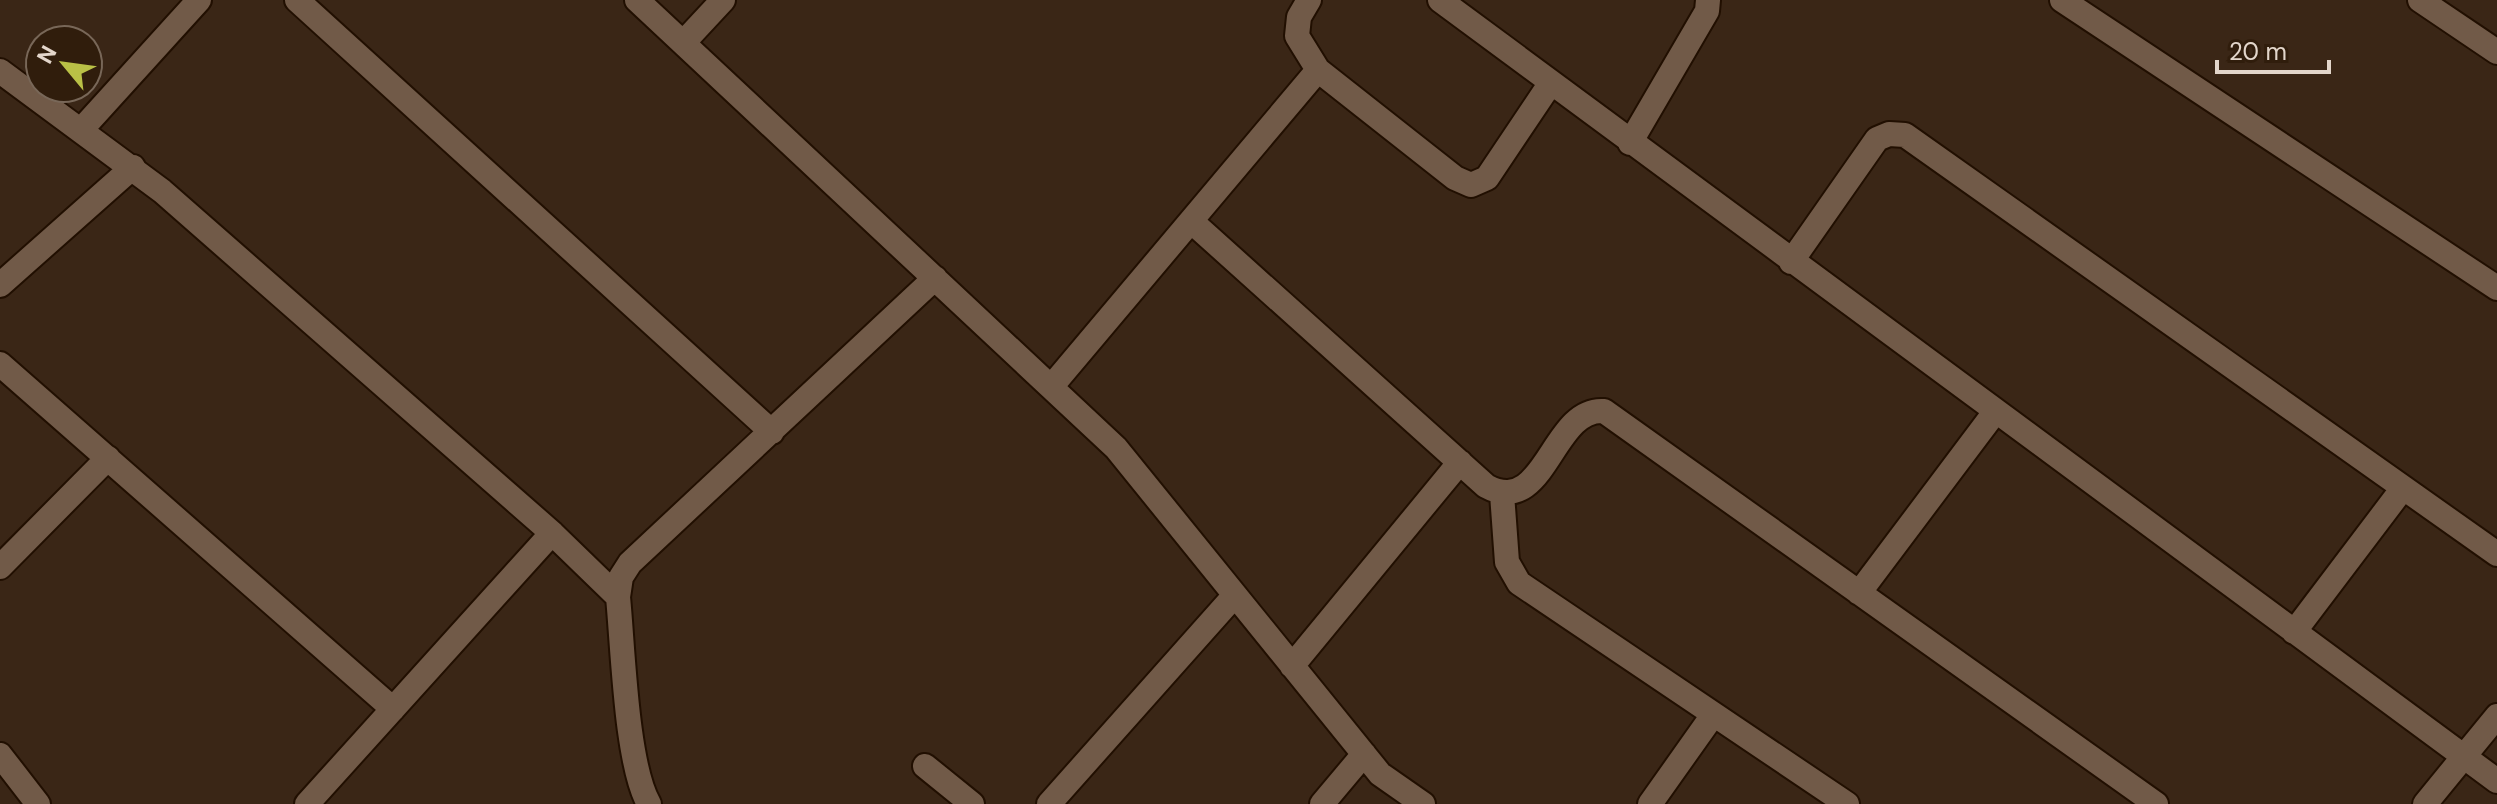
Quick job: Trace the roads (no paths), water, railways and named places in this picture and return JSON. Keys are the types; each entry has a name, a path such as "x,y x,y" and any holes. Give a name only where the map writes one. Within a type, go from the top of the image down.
{"street":[{"path":"81,130 199,0"},
{"path":"297,0 772,432"},
{"path":"637,0 1116,448 1380,774 1423,804"},
{"path":"683,43 723,0"},
{"path":"1309,0 1299,17 1297,36 1318,70 1455,178 1471,185 1487,178 1550,84"},
{"path":"1440,0 2497,781"},
{"path":"1630,143 1707,11 1708,0"},
{"path":"2062,0 2497,288"},
{"path":"2420,0 2497,52"},
{"path":"1051,387 1318,70"},
{"path":"0,71 133,167 552,533 618,597"},
{"path":"1791,262 1877,139 1889,134 1905,135 2497,554"},
{"path":"0,285 133,167"},
{"path":"1191,221 1460,462 1502,494 1514,493 1527,485 1578,419 1591,410 1604,411 2156,804"},
{"path":"641,800 618,597 621,577 630,563 935,278"},
{"path":"0,364 393,709"},
{"path":"1859,593 1995,412"},
{"path":"0,567 108,458"},
{"path":"1292,666 1460,462"},
{"path":"2294,632 2403,488"},
{"path":"1502,494 1507,562 1519,583 1847,804"},
{"path":"307,804 552,533"},
{"path":"1049,804 1235,595"},
{"path":"1650,804 1713,715"},
{"path":"2425,804 2497,716"},
{"path":"1322,804 1364,754"},
{"path":"0,755 38,804"},
{"path":"925,766 972,804"}]}
